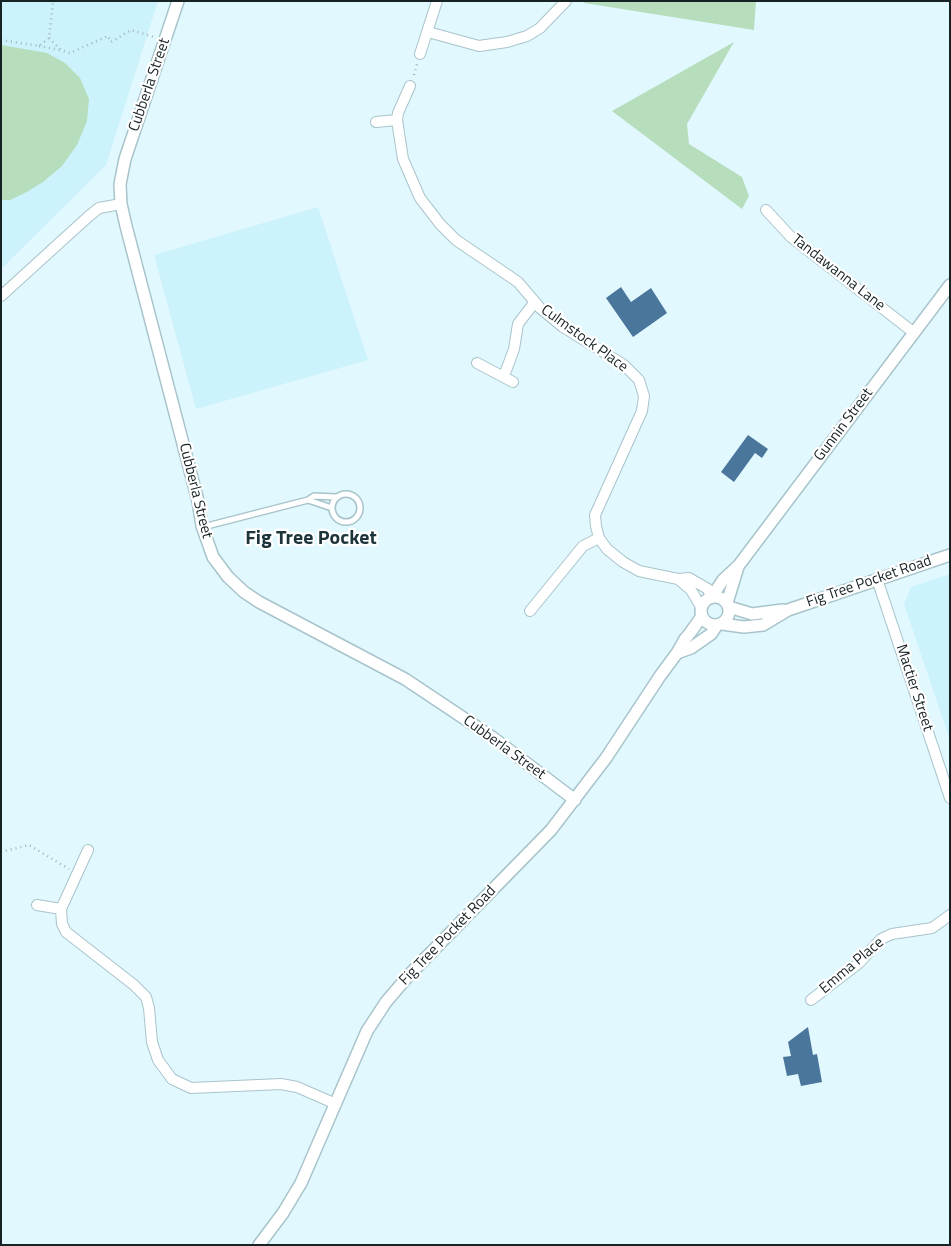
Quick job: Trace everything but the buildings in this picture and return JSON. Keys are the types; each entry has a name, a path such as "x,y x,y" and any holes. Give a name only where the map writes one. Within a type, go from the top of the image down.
{"street":[{"name":"Cubberla Street","path":"178,1 125,159 120,184 126,226 198,501 202,527 213,557 244,592 259,602 405,679 492,737 575,800"},
{"path":"420,54 437,1"},
{"path":"428,32 479,46 507,42 527,36 540,28 566,1"},
{"name":"Culmstock Place","path":"410,86 398,113 397,120 404,159 420,198 440,224 456,240 518,282 534,302 562,327 624,365 639,380 644,396 642,411 596,515 599,538"},
{"path":"376,122 397,120"},
{"path":"1,296 89,216 100,208 122,204"},
{"name":"Tandawanna Lane","path":"766,210 791,238 913,332"},
{"name":"Gunnin Street","path":"713,597 723,580 738,565 950,285"},
{"path":"504,376 514,349 518,324 534,302"},
{"path":"477,363 514,382"},
{"path":"530,611 583,546 599,538 606,549 639,571 678,579 689,578 708,589 713,597"},
{"name":"Fig Tree Pocket Road","path":"702,611 708,623 744,627 763,624 788,610 950,555"},
{"name":"Gunnin Street","path":"728,605 738,565"},
{"path":"678,579 691,590 702,611"},
{"name":"Mactier Street","path":"877,579 950,798"},
{"name":"Fig Tree Pocket Road","path":"259,1245 283,1213 301,1183 368,1031 386,1002 409,975 551,830 575,800 606,758 677,653 690,633 707,599 720,597 728,605 752,614 788,610"},
{"name":"Fig Tree Pocket Road","path":"677,653 691,648 711,634 728,617 728,605"},
{"path":"88,850 61,909 62,924 66,932 134,985 146,997 149,1008 152,1042 158,1060 172,1079 191,1088 281,1084 297,1087 336,1104"},
{"path":"37,906 61,909"},
{"name":"Emma Place","path":"811,1000 859,963 881,939 892,934 932,928 950,915"}],"lane":[{"path":"202,527 308,500 315,496 336,497 345,493 354,496 360,503 359,513 353,520 344,522 335,517 332,508 336,497"},
{"path":"308,500 332,508"}],"path":[{"path":"39,46 49,38 53,1"},
{"path":"1,40 70,53 108,36 111,42 131,30 154,37"},
{"path":"49,38 61,50"},
{"path":"410,86 420,54"},
{"path":"1,852 29,846 78,870"}],"shaded area":[{"path":"1,1 158,1 106,165 1,269"},
{"path":"318,207 368,360 196,409 154,255"},
{"path":"950,574 950,740 904,604 911,587"}],"green space":[{"path":"585,1 756,1 754,30 584,3"},
{"path":"734,42 687,124 689,144 742,177 749,196 742,209 612,111"},
{"path":"1,45 47,53 65,63 80,78 89,99 87,121 77,145 62,166 43,182 10,200 1,200"}],"district":[{"name":"Fig Tree Pocket","path":"311,539"}]}
